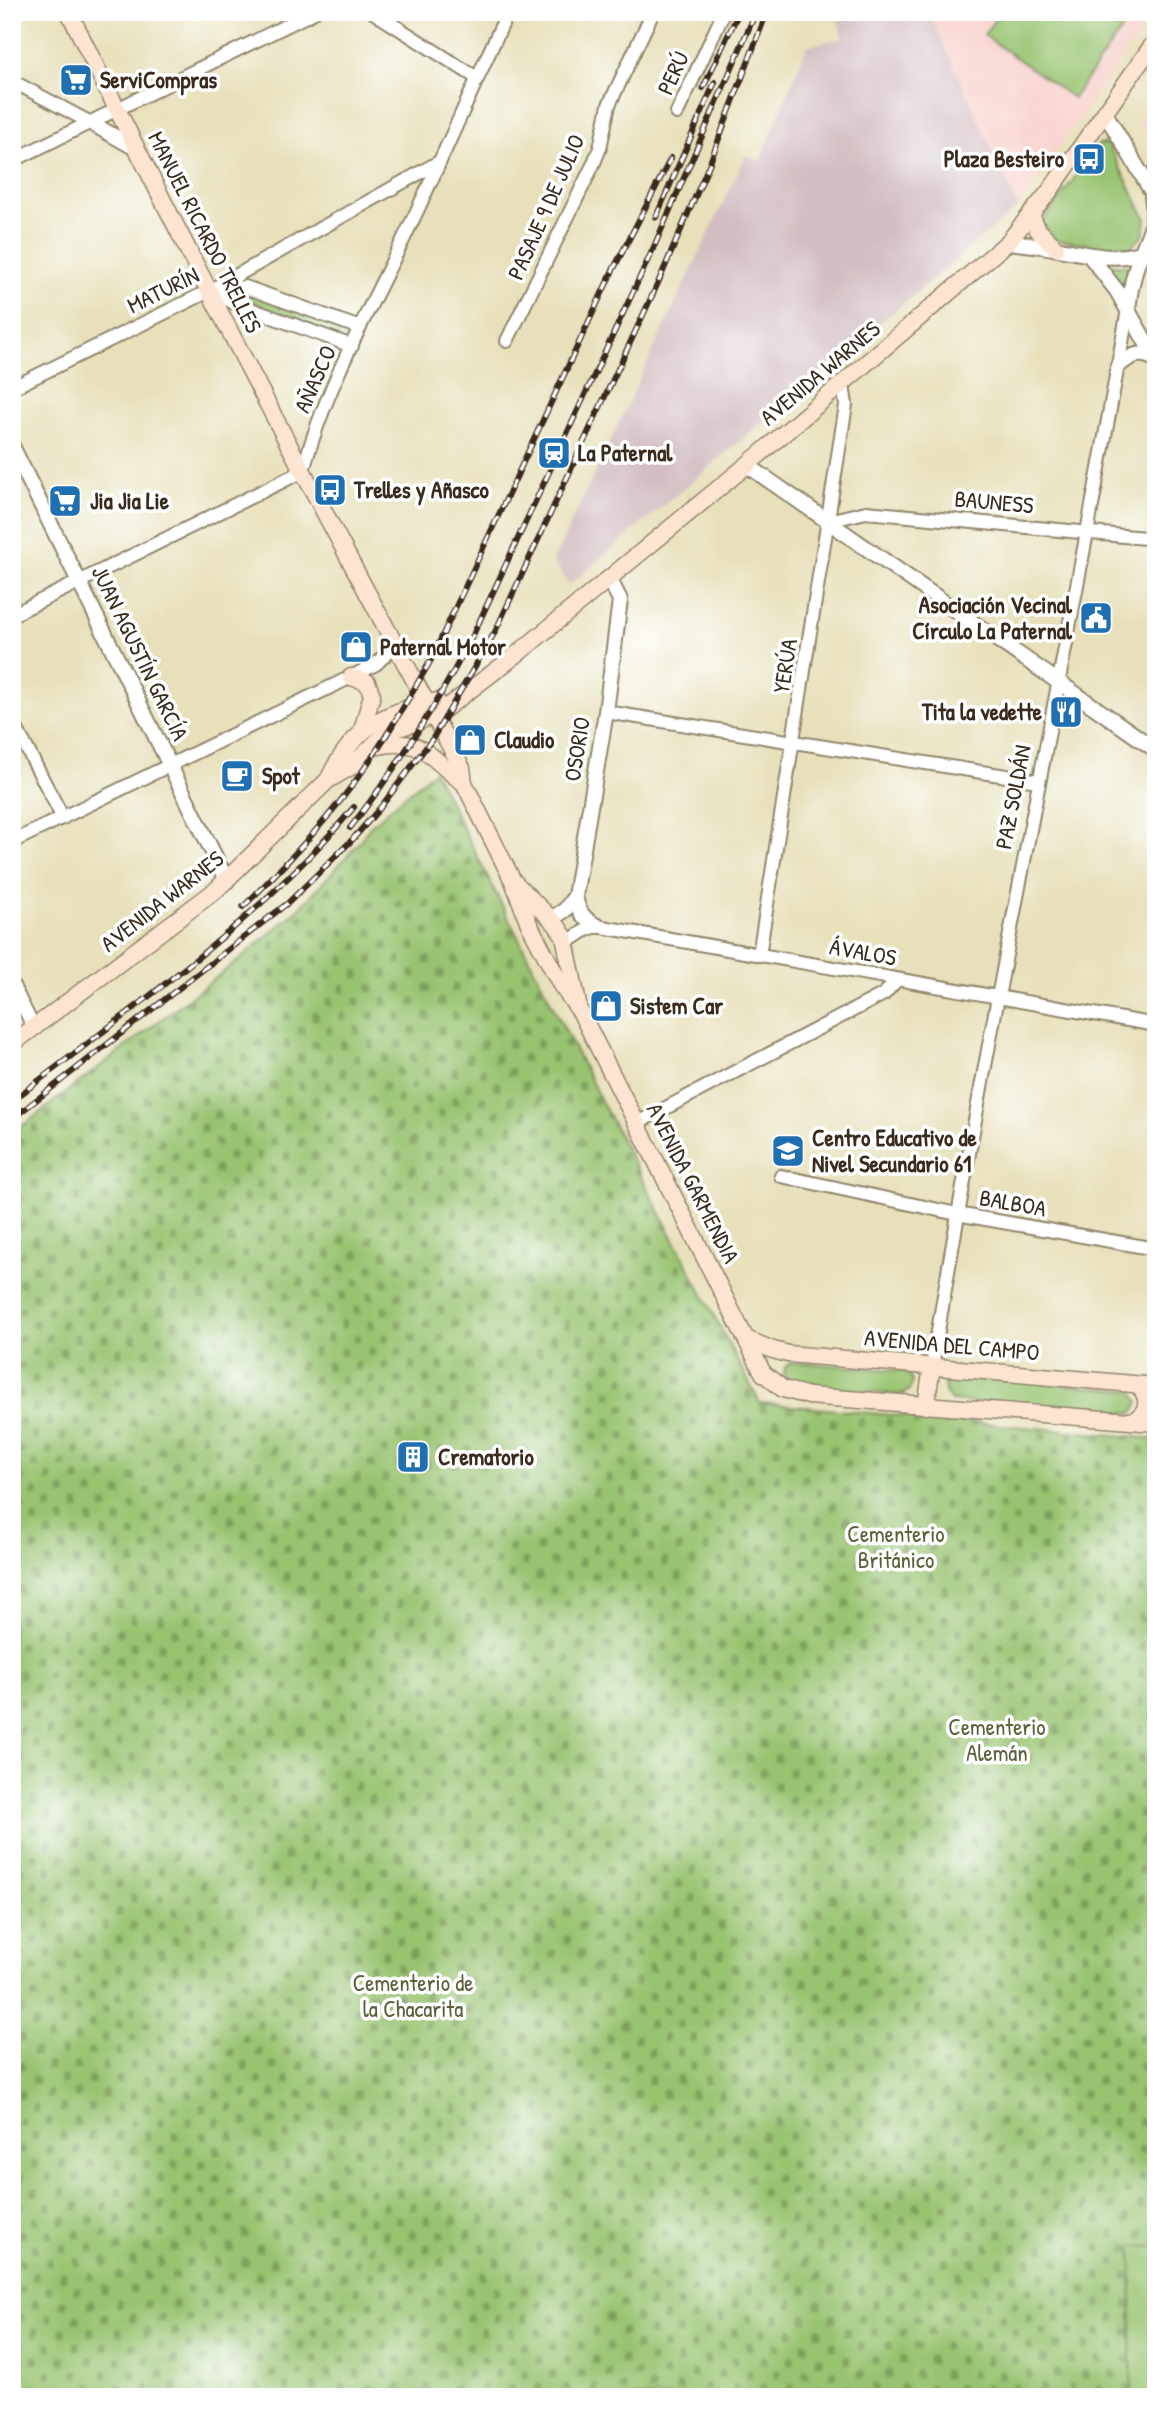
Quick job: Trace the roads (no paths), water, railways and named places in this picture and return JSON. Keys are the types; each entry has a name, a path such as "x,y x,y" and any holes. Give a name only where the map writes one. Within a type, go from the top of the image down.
{"main road":[{"name":"MANUEL RICARDO TRELLES","path":"69,12 209,290 395,645"},
{"name":"AVENIDA WARNES","path":"12,1044 227,881 328,780 352,766 393,730 430,709 467,695 747,466 1008,242 1031,215 1156,40"},
{"path":"1031,215 1038,230 1056,248"},
{"name":"AVENIDA GARMENDIA","path":"395,645 463,768 464,783 513,881 521,907 540,945 561,985 580,1013 763,1373 783,1389 796,1393 926,1406"},
{"path":"351,677 367,682 372,695 360,734"},
{"path":"446,738 454,715 467,695"},
{"name":"AVENIDA WARNES","path":"328,780 340,755 360,734 390,713 430,709"},
{"path":"374,747 400,742 418,747 433,756 464,783"},
{"name":"AVENIDA GARMENDIA","path":"513,881 561,930 580,1013"},
{"path":"551,919 541,927 540,945 557,953 566,943"},
{"name":"AVENIDA DEL CAMPO","path":"746,1339 788,1354 1156,1386"},
{"path":"932,1367 926,1406 1156,1423"},
{"path":"1132,1422 1142,1415 1147,1405 1145,1393 1137,1385"}],"street":[{"path":"12,161 314,12"},
{"path":"373,12 477,78"},
{"name":"AÑASCO","path":"303,471 312,436 360,328 508,12"},
{"name":"PASAJE 9 DE JULIO","path":"507,341 593,165 600,148 609,105 653,12"},
{"name":"PERÚ","path":"677,113 724,12"},
{"path":"12,81 137,149"},
{"path":"1105,113 1154,197"},
{"name":"MATURÍN","path":"12,388 209,290 439,162"},
{"name":"PAZ SOLDÁN","path":"932,1367 957,1214 1059,682 1085,532 1128,309 1142,253 1152,236 1154,197"},
{"path":"1008,242 1056,248 1090,256 1124,257 1142,253"},
{"path":"1090,256 1108,277 1156,360"},
{"path":"209,290 245,287 360,328"},
{"path":"209,290 352,346"},
{"path":"1118,366 1137,353 1147,354 1156,360"},
{"name":"YERÚA","path":"759,955 846,405 843,384"},
{"name":"JUAN AGUSTÍN GARCÍA","path":"12,446 227,881"},
{"path":"747,466 1156,750"},
{"path":"12,615 303,471"},
{"name":"BAUNESS","path":"828,521 866,512 1156,540"},
{"name":"OSORIO","path":"575,896 606,712 620,600 610,578"},
{"path":"12,842 351,677 376,664 395,645"},
{"path":"606,712 1038,781"},
{"path":"12,720 63,818"},
{"path":"551,919 565,910 575,896"},
{"path":"575,896 581,914 597,926"},
{"path":"566,943 597,926"},
{"name":"ÁVALOS","path":"597,926 1156,1025"},
{"path":"637,1123 884,994 897,980"},
{"path":"12,984 34,1028"},
{"name":"BALBOA","path":"782,1176 957,1214 1156,1250"}],"railway":[{"path":"703,88 739,12"},
{"path":"350,828 416,734 473,635 653,249 756,12"},
{"path":"12,1119 289,902 352,840 433,738 495,632 658,283 709,165 767,12"},
{"path":"656,217 715,82"},
{"path":"243,907 339,803 383,741 431,660 611,274 671,158"},
{"path":"12,1101 235,927 316,849 354,807"}],"place":[{"name":"ServiCompras","path":"76,80"},
{"name":"Plaza Besteiro","path":"1089,159"},
{"name":"La Paternal","path":"554,453"},
{"name":"Trelles y Añasco","path":"330,490"},
{"name":"Jia Jia Lie","path":"65,501"},
{"name":"Asociación Vecinal Círculo La Paternal","path":"1096,618"},
{"name":"Paternal Motor","path":"356,647"},
{"name":"Tita la vedette","path":"1066,712"},
{"name":"Claudio","path":"470,740"},
{"name":"Spot","path":"237,776"},
{"name":"Sistem Car","path":"606,1006"},
{"name":"Centro Educativo de Nivel Secundario 61","path":"788,1151"},
{"name":"Crematorio","path":"413,1457"}],"park label":[{"name":"Cementerio Británico","path":"896,1547"},
{"name":"Cementerio Alemán","path":"997,1740"},
{"name":"Cementerio de la Chacarita","path":"413,1996"}]}
